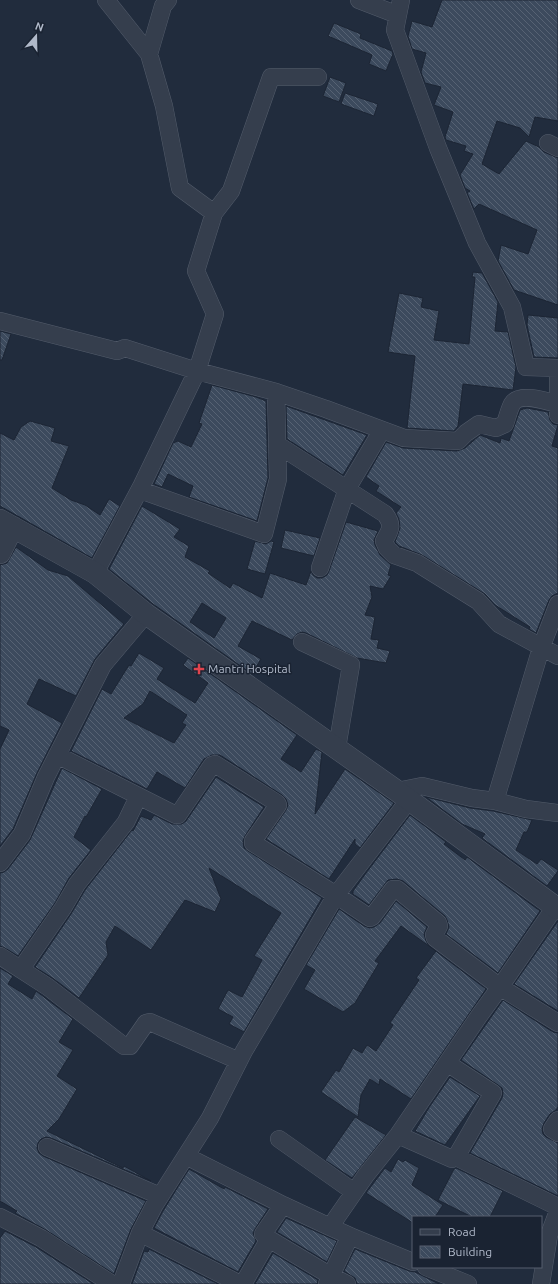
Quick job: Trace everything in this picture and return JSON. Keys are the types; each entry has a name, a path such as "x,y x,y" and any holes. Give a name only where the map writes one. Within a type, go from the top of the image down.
{"street":[{"path":"106,0 149,54 164,106 180,188 214,213"},
{"path":"149,54 163,6 168,0"},
{"path":"359,0 399,7 395,30 438,148 477,244 512,307 526,367 558,368"},
{"path":"95,573 140,490 197,371 215,314 196,271 214,213 231,191 271,77 318,77"},
{"path":"0,321 117,352 125,348 197,371 276,392 404,438 458,441 479,424 496,428 504,424 512,404 516,400 523,398 538,398 558,410"},
{"path":"558,377 558,410"},
{"path":"140,490 264,534 278,479 276,392"},
{"path":"320,568 347,489 382,430"},
{"path":"278,445 385,514 390,521 390,530 384,541 386,548 394,555 417,563 478,602 499,624 558,656"},
{"path":"0,553 6,524 95,573 146,614 337,748 556,908 524,950 398,1135 366,1175 330,1227"},
{"path":"495,801 541,648 558,604"},
{"path":"0,863 22,834 46,777 103,665 146,614"},
{"path":"302,642 351,665 337,748"},
{"path":"57,755 138,797 178,815 212,765 215,764 278,804 253,842 254,843 371,918 393,889 397,889 438,923 439,926 434,935 435,938 500,987 558,1023"},
{"path":"121,1284 140,1233 160,1196 210,1118 239,1061 336,895 403,796 422,786 526,809 558,813"},
{"path":"21,970 63,908 77,884 126,822 138,797"},
{"path":"0,956 48,987 124,1046 130,1046 146,1023 150,1022 239,1061"},
{"path":"447,1063 493,1093 456,1157"},
{"path":"558,1120 552,1129 558,1133"},
{"path":"398,1135 452,1159 456,1157 558,1207"},
{"path":"279,1139 354,1192"},
{"path":"47,1147 160,1196"},
{"path":"186,1156 330,1227 412,1262"},
{"path":"283,1205 263,1234 329,1280 347,1284"},
{"path":"541,1284 549,1235 558,1211"},
{"path":"2,1222 41,1238 112,1284"},
{"path":"140,1233 242,1284 269,1239"},
{"path":"329,1280 350,1236"},
{"path":"428,1268 468,1284"}],"building":[{"path":"442,0 558,0 558,121 535,117 529,137 520,128 497,121 482,164 499,174 526,141 539,147 544,152 558,158 558,305 514,290 498,261 501,245 528,254 537,230 479,204 474,209 467,193 470,191 465,188 460,175 473,154 464,151 466,146 446,140 445,137 453,112 434,105 441,87 425,83 421,72 426,53 412,49 408,36 412,21 432,27"},
{"path":"334,23 361,34 360,38 392,51 393,54 386,71 369,64 372,55 328,36"},
{"path":"330,77 346,83 339,102 323,96"},
{"path":"345,93 378,104 374,116 341,104"},
{"path":"473,272 482,273 498,302 495,331 508,332 516,367 513,390 463,384 458,426 454,431 407,428 415,356 388,352 399,293 423,298 421,307 439,311 434,340 469,344 475,277 472,277"},
{"path":"528,315 558,318 558,358 534,357 527,325"},
{"path":"0,331 11,334 2,360 0,360"},
{"path":"212,385 266,401 268,478 257,521 189,497 193,486 168,474 162,487 154,484 173,443 178,441 191,447 202,424 199,423"},
{"path":"286,406 367,435 343,475 287,439"},
{"path":"527,408 548,412 550,420 553,424 558,425 552,446 558,448 558,593 552,596 549,600 536,633 529,629 530,627 495,605 485,594 422,555 399,546 395,542 400,528 399,519 396,513 401,507 376,491 379,486 366,477 386,442 403,448 457,451 465,448 480,435 500,443 501,438 509,441 520,410"},
{"path":"30,421 55,428 51,441 69,446 52,488 71,500 85,505 100,515 109,499 120,506 92,558 0,506 0,433 14,440 21,427"},
{"path":"142,506 180,529 174,537 189,546 185,557 210,571 208,573 230,588 233,583 262,598 270,573 306,585 311,571 317,578 322,578 327,575 346,522 378,531 374,540 375,545 380,555 391,565 388,575 391,576 383,589 370,586 372,597 365,615 375,617 371,639 379,640 377,648 390,651 386,663 357,658 306,633 302,632 297,634 292,640 252,621 238,646 261,659 252,674 153,604 109,569","holes":["202,603 226,618 214,638 190,622"]},
{"path":"285,530 320,538 314,556 281,548"},
{"path":"255,541 266,544 271,541 274,542 265,574 247,569"},
{"path":"16,547 48,570 68,576 124,624 95,659 76,696 39,679 27,704 62,723 37,773 13,829 0,846 0,749 9,730 0,726 0,565 7,563"},
{"path":"139,653 164,668 157,679 195,703 208,683 183,665 188,658 297,735 281,759 301,772 316,749 322,752 315,814 345,769 394,803 360,848 355,844 355,839 329,879 266,839 286,810 288,805 286,799 220,755 212,755 204,759 185,788 157,772 147,789 71,751 102,689 111,694 129,665 131,666","holes":["150,691 187,715 182,723 186,725 174,743 124,718 143,704"]},
{"path":"62,768 102,789 74,837 91,850 69,878 55,903 18,956 0,946 0,873 8,869 30,840"},
{"path":"216,777 264,807 245,836 243,841 244,848 322,898 244,1032 229,1024 233,1017 218,1009 228,990 242,997 262,960 254,956 281,913 209,868 221,899 215,912 185,900 151,950 115,926 106,942 108,955 79,998 35,967 71,914 85,890 132,830 133,831 141,816 151,820 154,815 172,824 182,824 186,821"},
{"path":"426,797 470,808 493,811 532,820 527,832 524,832 516,850 537,864 541,859 558,871 547,886 482,838 485,834 462,824"},
{"path":"410,815 446,842 444,844 465,860 467,857 540,911 498,973 446,934 449,927 445,916 403,881 397,879 388,880 369,905 353,894 353,891"},
{"path":"396,901 427,927 424,934 429,946 401,926 375,961 379,963 355,1003 343,1012 304,989 315,970 306,965 339,909 364,926 370,928 380,923"},
{"path":"558,921 558,1011 514,984"},
{"path":"436,951 486,989 411,1099 380,1079 379,1085 370,1079 361,1095 358,1117 321,1092 336,1070 339,1072 353,1048 362,1053 367,1045 376,1051 393,1025 390,1023 419,980 416,978"},
{"path":"0,968 13,976 8,984 32,999 36,991 73,1019 59,1042 73,1050 57,1076 77,1089 59,1119 47,1131 123,1168 124,1166 151,1181 51,1138 46,1137 41,1139 38,1143 37,1148 39,1153 43,1156 146,1201 131,1229 114,1274 46,1230 15,1213 17,1211 0,1201"},
{"path":"503,1000 553,1032 558,1033 558,1107 550,1114 542,1129 543,1134 546,1137 558,1143 558,1196 470,1153 502,1098 503,1093 502,1088 461,1060"},
{"path":"450,1077 480,1096 445,1145 415,1131"},
{"path":"355,1117 386,1135 352,1178 325,1160"},
{"path":"398,1159 403,1162 405,1160 419,1168 412,1185 443,1205 436,1216 412,1216 412,1222 366,1193 385,1168 391,1172"},
{"path":"456,1168 503,1191 490,1216 470,1216 438,1200 454,1169"},
{"path":"189,1169 224,1189 225,1187 268,1209 253,1233 256,1241 238,1272 154,1228"},
{"path":"286,1218 337,1241 327,1262 277,1232"},
{"path":"5,1231 36,1247 92,1284 0,1284 0,1238"},
{"path":"149,1249 218,1284 132,1284 144,1251 148,1252"},
{"path":"355,1249 409,1271 415,1272 439,1284 357,1284 355,1278 344,1271"},
{"path":"273,1253 318,1280 317,1284 255,1284"}],"place":[{"name":"Mantri Hospital","path":"199,669"}]}
